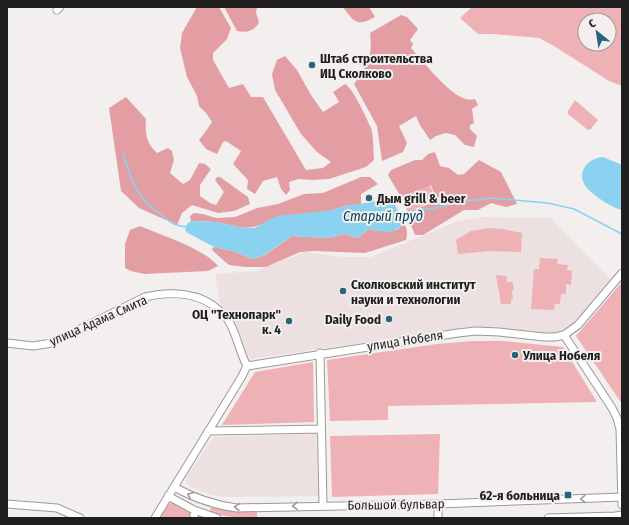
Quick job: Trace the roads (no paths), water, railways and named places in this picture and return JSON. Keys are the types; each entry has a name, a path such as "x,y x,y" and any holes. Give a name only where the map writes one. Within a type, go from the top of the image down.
{"street":[{"path":"622,273 578,325 564,335 606,398 617,418 620,429 622,505"},
{"name":"улица Адама Смита","path":"7,343 33,346 52,343 145,298 165,294 180,294 205,300 228,318 246,366"},
{"name":"улица Нобеля","path":"246,366 320,353 464,332 499,332 544,337 564,335"},
{"path":"320,353 323,506"},
{"path":"155,518 241,378 246,366"},
{"path":"208,431 321,429"},
{"name":"Большой бульвар","path":"174,487 212,504 230,507 438,504 622,497"},
{"path":"168,496 194,510 217,518"},
{"path":"7,504 57,508 80,518"},
{"path":"438,504 438,518"},
{"path":"194,510 194,518"},
{"path":"548,518 622,515"}],"water":[{"path":"603,157 622,165 622,210 613,207 599,198 587,188 584,183 582,177 584,168 592,160"},
{"name":"Старый пруд","path":"391,197 404,223 391,232 369,229 358,238 345,234 328,238 292,236 264,255 253,259 233,251 214,247 185,230 187,224 191,221 215,222 245,228 254,228 277,216 333,210 345,206"}],"waterway":[{"path":"123,154 129,173 141,196 162,216 176,225 187,227"},
{"path":"397,213 435,208 465,201 492,198 548,203 574,209 622,234"}],"place":[{"name":"Штаб строительства ИЦ Сколково","path":"312,65"},
{"name":"Дым grill & beer","path":"369,198"},
{"name":"Сколковский институт науки и технологии","path":"343,291"},
{"name":"Daily Food","path":"389,319"},
{"name":"ОЦ \"Технопарк\" к. 4","path":"289,321"},
{"name":"Улица Нобеля","path":"515,355"},
{"name":"62-я больница","path":"568,495"}]}
